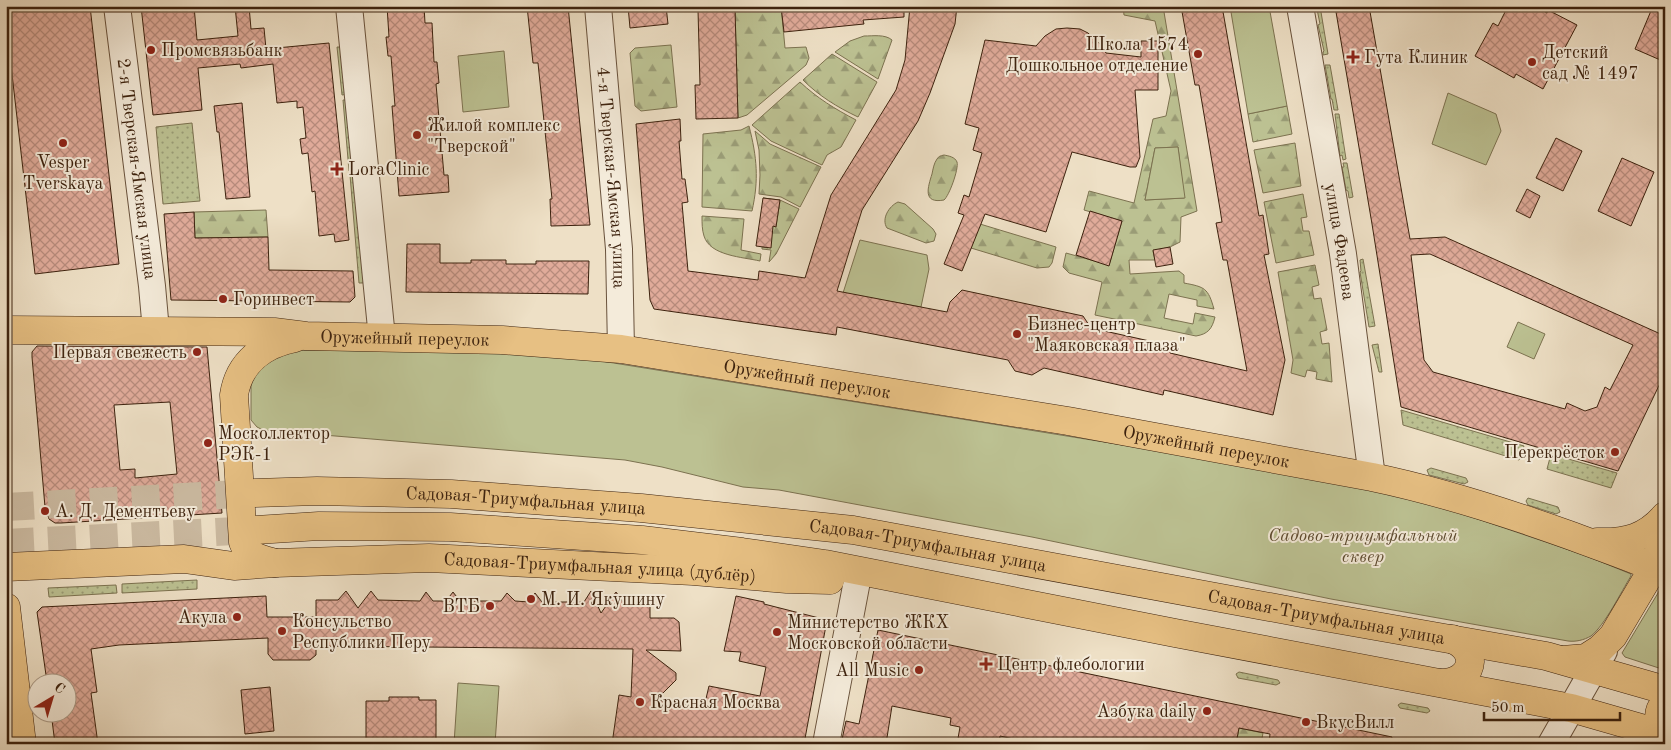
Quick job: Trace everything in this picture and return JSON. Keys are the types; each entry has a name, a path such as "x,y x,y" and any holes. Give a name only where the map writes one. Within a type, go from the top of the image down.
{"main road":[{"name":"Оружейный переулок","path":"6,330 274,332 306,336 502,340 621,349 1068,421 1406,484 1512,515 1661,566"},
{"path":"275,563 257,558 245,548 249,532 234,395 235,386 239,375 256,354 267,347 285,340 306,336"},
{"name":"Садовая-Триумфальная улица","path":"255,493 317,491 460,494 641,508 853,530 1561,660 1665,690"},
{"path":"1591,542 1618,542 1637,538 1665,516"},
{"name":"Садовая-Триумфальная улица","path":"249,532 319,526 450,527 642,540 825,564 1571,708 1665,734"},
{"path":"1561,660 1586,658 1600,649 1613,636 1661,566 1665,531"},
{"path":"6,567 184,559 229,550 249,532"},
{"name":"Садовая-Триумфальная улица (дублёр)","path":"184,559 234,566 429,558 728,573 787,579 858,580 924,584"},
{"path":"6,607 22,744"},
{"path":"1442,684 1458,681 1468,670 1470,662 1469,654 1465,647 1460,642 1452,639"},
{"path":"1665,703 1659,714 1659,721 1665,734"}],"street":[{"name":"2-я Тверская-Ямская улица","path":"118,6 156,331"},
{"path":"349,6 382,338"},
{"name":"4-я Тверская-Ямская улица","path":"598,6 619,249 621,349"},
{"name":"улица Фадеева","path":"1300,6 1343,254 1372,477"},
{"path":"826,744 858,580"},
{"path":"1551,744 1613,636"}],"green space":[{"path":"768,6 781,6 785,48 806,47 809,58 806,65 747,115 738,118 735,9 767,8"},
{"path":"1123,6 1163,6 1197,211 1181,217 1180,242 1170,247 1153,251 1155,260 1129,260 1130,274 1179,271 1184,275 1184,283 1201,287 1205,290 1210,297 1214,309 1197,306 1197,300 1169,294 1164,318 1193,324 1195,313 1215,317 1209,330 1196,336 1095,315 1102,282 1069,273 1063,267 1066,253 1109,265 1122,221 1084,210 1089,191 1134,203 1153,119 1166,116 1171,91 1155,21 1124,15","holes":["1178,147 1184,198 1145,200 1155,148"]},
{"path":"1230,6 1269,6 1287,106 1248,114"},
{"path":"1315,6 1320,6 1328,54 1323,55 1324,51 1318,25 1320,24"},
{"path":"864,36 882,36 892,40 878,79 835,52 850,41"},
{"path":"671,45 677,107 641,111 635,106 630,53 635,48"},
{"path":"337,47 343,47 348,94 342,95"},
{"path":"504,51 509,107 463,112 458,56"},
{"path":"832,54 877,82 858,117 829,101 803,80"},
{"path":"1325,65 1330,65 1338,110 1334,110"},
{"path":"800,82 826,103 856,120 841,147 827,155 822,165 771,141 752,125"},
{"path":"1448,93 1496,114 1501,131 1486,165 1432,144"},
{"path":"343,100 348,100 355,170 349,171"},
{"path":"1287,106 1292,134 1253,142 1248,114"},
{"path":"1335,114 1339,114 1346,159 1343,160 1342,155 1340,156"},
{"path":"192,123 200,201 163,204 156,127"},
{"path":"749,126 756,168 756,189 752,211 702,207 703,134 741,130"},
{"path":"755,131 770,144 821,167 800,207 781,197 759,194 759,150"},
{"path":"1295,143 1301,186 1263,193 1254,150"},
{"path":"1178,147 1185,198 1145,200 1155,148"},
{"path":"944,155 956,160 957,170 946,198 937,201 929,197 928,189 935,162"},
{"path":"1343,163 1347,163 1353,197 1349,198 1342,167 1344,167"},
{"path":"350,175 355,175 368,283 359,283"},
{"path":"1303,194 1307,217 1301,218 1303,231 1309,231 1314,255 1276,263 1264,202"},
{"path":"763,198 780,200 799,209 776,254 769,262 771,250 762,249 762,247 768,248 760,224 776,226 780,201"},
{"path":"898,202 905,204 933,229 936,234 934,241 926,243 887,228 885,217 892,206"},
{"path":"266,210 268,237 195,238 194,212"},
{"path":"702,216 744,219 741,250 761,254 760,261 720,252 713,248 707,243 704,236"},
{"path":"980,224 1056,247 1052,263 1049,267 1037,268 971,248"},
{"path":"860,240 927,255 929,269 921,307 843,293"},
{"path":"1363,259 1375,326 1369,327 1360,272 1360,260"},
{"path":"1315,265 1319,285 1312,287 1314,299 1321,298 1327,330 1320,332 1322,344 1329,343 1332,382 1316,379 1317,372 1307,370 1305,377 1291,373 1293,360 1278,272"},
{"path":"1518,322 1545,334 1534,359 1507,347"},
{"path":"1378,344 1382,372 1379,372 1372,345"},
{"name":"Садово-триумфальный сквер","path":"292,350 486,352 595,360 1135,447 1374,488 1460,513 1584,555 1631,574 1631,576 1596,631 1586,639 1568,641 1331,599 1032,537 779,490 743,487 625,460 263,430 257,427 251,420 251,381 260,364"},
{"path":"1401,410 1524,446 1519,460 1403,425"},
{"path":"1551,454 1617,473 1611,488 1547,469"},
{"path":"1431,468 1466,478 1468,482 1464,484 1429,475 1427,470"},
{"path":"1528,498 1558,507 1560,512 1556,514 1528,505 1526,501"},
{"path":"197,580 197,589 122,593 122,584"},
{"path":"116,585 117,593 49,597 48,588"},
{"path":"1665,587 1665,670 1625,657 1622,653 1661,588"},
{"path":"1239,672 1278,680 1280,683 1276,685 1238,678 1236,674"},
{"path":"458,683 499,686 495,744 454,744"},
{"path":"1401,703 1428,708 1430,711 1427,713 1400,708 1398,705"},
{"path":"1239,728 1263,733 1261,744 1236,744"}],"building":[{"name":"Vesper Tverskaya","path":"6,6 90,6 119,264 35,274 6,22"},
{"path":"141,6 194,6 197,40 238,36 235,6 249,6 251,29 264,28 266,49 329,43 349,240 335,242 334,234 319,236 315,191 312,192 308,153 302,154 300,139 306,138 303,107 297,108 297,101 277,103 273,64 241,68 240,64 198,68 202,110 153,115"},
{"name":"Жилой комплекс \"Тверской\"","path":"387,6 424,6 425,23 432,23 434,62 437,62 439,83 436,84 444,175 448,175 449,192 399,196 392,106 395,106 391,56 388,56 386,37 389,37"},
{"path":"527,6 568,6 590,225 551,226 550,199 552,199 538,63 533,63"},
{"path":"628,6 666,6 668,24 630,28"},
{"path":"781,6 904,6 904,17 863,20 864,24 784,32"},
{"path":"910,6 957,6 955,24 918,121 862,210 837,291 947,312 950,302 962,290 1083,316 1091,328 1172,346 1170,353 1247,371 1227,260 1223,260 1216,223 1222,222 1220,209 1199,85 1195,85 1181,6 1222,6 1259,216 1263,215 1269,254 1264,255 1285,360 1273,415 1164,390 1163,395 1044,368 1032,375 1015,371 1008,360 837,327 836,335 654,309 650,300 636,124 680,119 681,141 679,141 682,179 685,179 688,202 682,203 688,271 758,280 759,271 805,278 831,195 896,90 905,60"},
{"path":"1335,6 1369,6 1410,239 1445,237 1665,336 1665,373 1618,471 1401,407","holes":["1430,254 1633,345 1610,390 1605,387 1597,407 1585,411 1567,403 1565,409 1433,372 1424,360 1411,255"]},
{"path":"1508,6 1535,6 1547,13 1548,10 1577,25 1543,89 1516,74 1514,78 1475,56 1493,23 1498,26"},
{"path":"1653,6 1665,6 1665,62 1635,49"},
{"path":"735,9 738,118 696,119 695,85 700,85 698,10"},
{"path":"1056,29 1080,29 1088,33 1101,45 1106,53 1141,57 1141,41 1158,41 1158,90 1135,90 1140,157 1136,167 1072,152 1046,232 985,214 962,271 944,264 964,215 958,213 964,195 969,197 982,153 973,150 979,128 965,124 985,40 1036,46 1045,36"},
{"path":"242,103 250,197 226,199 219,132 217,132 214,106"},
{"path":"1556,138 1582,151 1563,191 1536,178"},
{"path":"1622,158 1654,172 1631,226 1598,211"},
{"path":"1527,189 1540,196 1530,218 1516,211"},
{"path":"763,198 780,200 776,227 773,226 771,248 756,246"},
{"path":"1090,211 1122,221 1109,266 1076,255"},
{"path":"194,212 195,238 268,237 269,270 353,271 355,297 350,302 171,300 164,214"},
{"path":"407,244 440,244 440,263 471,263 471,260 506,260 506,264 536,264 536,261 589,261 588,294 406,292"},
{"path":"1170,247 1173,264 1156,267 1153,250"},
{"path":"37,346 207,347 222,513 61,523 55,523 49,519 45,507 32,352","holes":["170,402 177,474 135,478 135,469 120,470 114,405"]},
{"path":"346,591 358,608 371,591 378,600 420,601 426,592 433,601 446,601 453,592 460,601 501,601 507,593 515,601 529,602 535,593 542,602 584,602 591,591 601,613 616,592 623,602 650,602 650,618 674,618 679,622 681,651 646,650 676,673 676,680 656,700 704,707 709,686 760,696 766,667 739,661 741,652 724,651 736,596 827,620 804,744 612,744 619,695 631,697 633,649 316,646 316,655 310,660 273,660 268,654 268,638 119,645 91,649 97,692 91,693 98,744 55,744 52,722 78,722 78,672 46,672 37,612 42,607 266,596 267,617 316,617 316,600 338,600"},
{"path":"878,630 1392,737 1391,744 1269,744 1270,734 1239,728 1236,744 1074,744 1061,741 1060,744 1037,744 1000,736 999,744 957,744 960,727 950,725 951,718 892,706 886,744 841,744 846,721 859,724"},
{"path":"270,687 274,731 245,734 241,690"},
{"path":"389,697 419,697 419,700 436,700 436,740 366,741 366,701 389,701"}],"tunnel":[{"path":"6,507 255,493"},
{"path":"6,543 256,530"}],"place":[{"name":"Промсвязьбанк","path":"151,50"},
{"name":"Школа 1574 Дошкольное отделение","path":"1198,54"},
{"name":"Гута Клиник","path":"1353,57"},
{"name":"Детский сад № 1497","path":"1532,62"},
{"name":"Жилой комплекс \"Тверской\"","path":"417,135"},
{"name":"Vesper Tverskaya","path":"63,143"},
{"name":"LoraClinic","path":"337,169"},
{"name":"Горинвест","path":"223,299"},
{"name":"Бизнес-центр \"Маяковская плаза\"","path":"1017,334"},
{"name":"Первая свежесть","path":"197,352"},
{"name":"Москоллектор РЭК-1","path":"208,443"},
{"name":"Перекрёсток","path":"1615,452"},
{"name":"А. Д. Дементьеву","path":"45,511"},
{"name":"М. И. Якушину","path":"531,599"},
{"name":"ВТБ","path":"490,606"},
{"name":"Акула","path":"237,617"},
{"name":"Консульство Республики Перу","path":"282,631"},
{"name":"Министерство ЖКХ Московской области","path":"777,632"},
{"name":"Центр флебологии","path":"986,664"},
{"name":"All Music","path":"919,670"},
{"name":"Красная Москва","path":"640,702"},
{"name":"Азбука daily","path":"1207,711"},
{"name":"ВкусВилл","path":"1306,722"}]}
